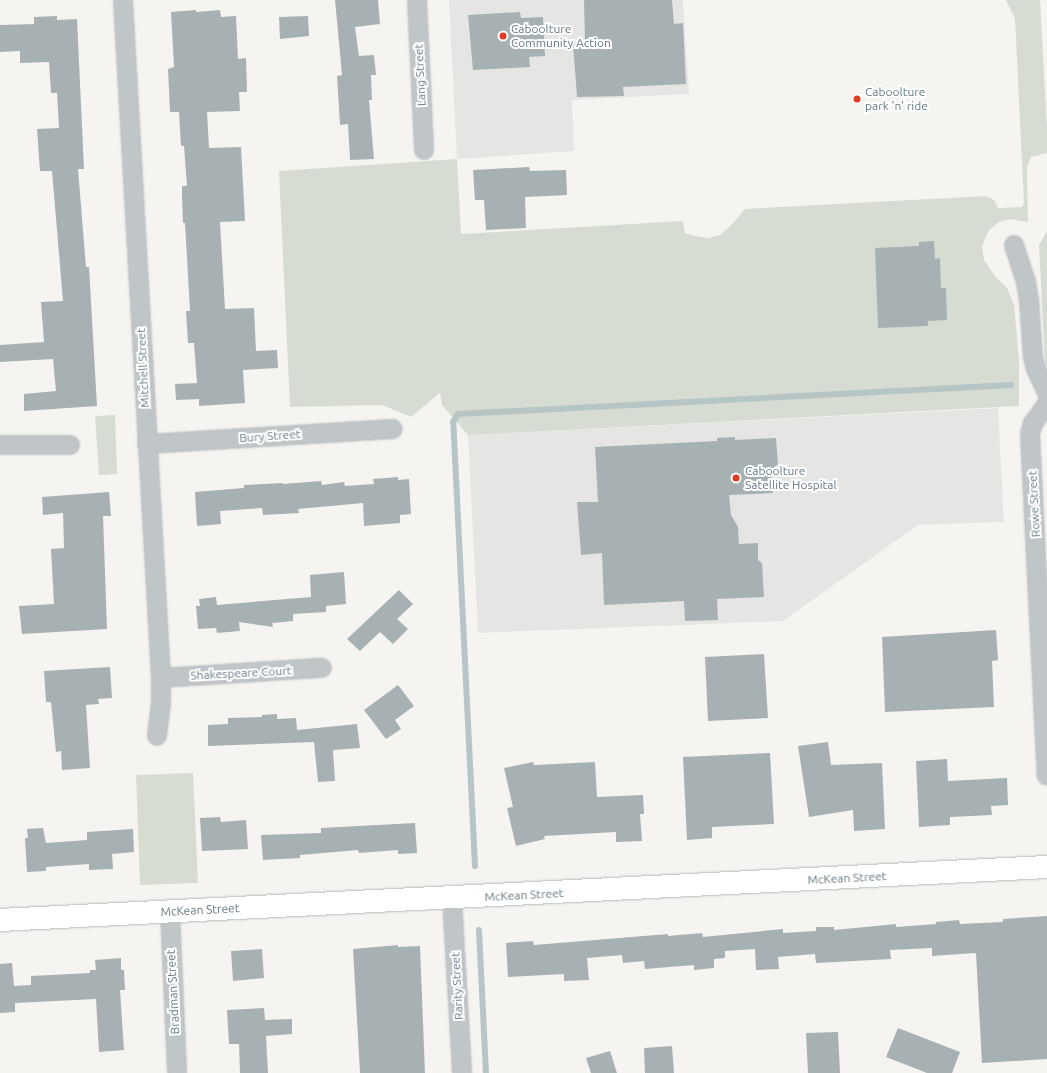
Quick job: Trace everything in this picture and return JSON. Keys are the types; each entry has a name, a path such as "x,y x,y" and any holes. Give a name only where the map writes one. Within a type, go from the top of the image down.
{"main road":[{"name":"McKean Street","path":"0,920 1047,867"}],"street":[{"name":"Mitchell Street","path":"123,0 161,678 161,704 157,736"},
{"name":"Lang Street","path":"417,0 424,150"},
{"path":"1014,246 1026,282 1030,300 1033,357 1036,369 1047,393"},
{"name":"Rowe Street","path":"1047,404 1033,423 1030,434 1047,776"},
{"name":"Bury Street","path":"147,444 393,429"},
{"path":"0,445 70,445"},
{"name":"Shakespeare Court","path":"161,678 322,668"},
{"name":"Rarity Street","path":"452,898 462,1073"},
{"name":"Bradman Street","path":"170,912 177,1073"}],"shaded area":[{"path":"449,0 683,0 689,94 572,100 574,151 457,159"},
{"path":"1006,0 1040,0 1047,128 1047,153 1031,157 1027,167 1028,222 1010,219 999,222 989,230 982,246 984,260 995,276 1007,288 1014,305 1019,359 1019,406 468,435 442,405 440,393 411,417 382,405 290,407 279,171 457,159 461,234 683,221 685,233 708,238 720,235 745,209 986,196 994,200 998,208 1022,207 1024,203 1015,19"},
{"path":"1047,231 1047,366 1045,363 1039,245"},
{"name":"Caboolture Satellite Hospital","path":"998,408 1004,522 918,525 783,621 478,633 468,435"},
{"path":"115,415 117,474 99,475 95,416"},
{"path":"193,773 198,883 140,885 136,775"}],"building":[{"path":"335,0 378,0 380,24 355,27 359,56 374,55 376,75 371,75 372,100 369,100 374,159 350,160 348,124 340,125 337,76 342,75"},
{"path":"584,0 672,0 674,24 683,23 686,84 623,87 624,96 577,97 573,44 585,43"},
{"path":"196,10 196,12 220,10 221,17 236,16 238,59 246,58 247,92 239,92 240,111 207,112 209,148 241,147 245,221 220,222 225,309 254,308 256,351 277,350 278,368 243,370 245,403 199,406 199,399 176,400 175,384 197,383 194,343 188,343 186,311 190,311 185,223 183,223 182,186 187,186 184,146 181,146 179,112 170,112 168,69 174,67 171,12"},
{"path":"520,12 521,18 543,17 545,56 529,57 530,67 473,70 468,15"},
{"path":"57,16 57,20 77,19 84,169 78,169 86,267 89,267 97,406 24,411 24,394 56,391 53,359 0,362 0,345 44,342 41,302 63,301 52,171 40,171 37,129 59,128 57,93 51,93 49,62 20,63 20,51 0,52 0,25 34,24 34,17"},
{"path":"308,16 309,36 280,39 279,17"},
{"path":"529,167 530,171 566,170 567,195 525,197 526,228 486,230 484,200 475,200 473,170"},
{"path":"934,241 935,259 940,258 941,288 946,288 947,320 928,321 928,326 878,328 875,248 919,246 919,242"},
{"path":"735,437 735,440 776,438 778,464 771,470 773,493 729,495 731,515 738,527 739,544 758,543 758,560 762,563 764,597 717,599 718,620 685,621 684,601 604,605 602,553 581,555 577,502 598,502 595,447 717,441 717,438"},
{"path":"398,477 398,480 409,479 411,514 400,515 400,523 364,526 363,503 298,509 299,513 263,515 262,508 220,511 221,524 197,526 195,492 244,488 244,485 321,481 322,485 344,482 345,486 374,484 373,479"},
{"path":"109,492 111,516 103,516 107,629 22,634 19,606 54,604 51,549 64,548 63,513 43,515 42,497"},
{"path":"344,572 346,604 326,606 326,612 293,614 293,621 272,623 273,627 239,622 240,631 217,633 216,628 198,629 196,606 200,606 199,599 216,597 217,605 311,597 310,575"},
{"path":"399,590 413,604 397,619 408,629 393,644 380,632 360,651 347,639"},
{"path":"996,630 998,660 992,661 994,707 885,712 882,637"},
{"path":"764,654 768,718 708,721 705,657"},
{"path":"110,667 112,698 98,699 99,704 86,705 90,768 62,770 61,751 56,752 51,702 46,702 44,671"},
{"path":"398,685 414,706 395,720 401,729 386,739 364,710"},
{"path":"277,714 277,719 296,718 297,730 357,724 360,748 333,750 335,781 318,782 314,742 208,746 208,725 228,724 228,718 262,717 262,715"},
{"path":"828,742 831,765 882,763 885,829 854,831 853,810 809,817 798,746"},
{"path":"770,753 774,824 712,827 712,838 687,840 683,757"},
{"path":"947,759 948,781 1007,778 1008,805 991,806 992,815 950,817 950,825 919,827 916,761"},
{"path":"533,762 534,765 595,762 597,797 643,795 644,814 640,814 642,841 616,842 616,832 544,836 545,839 516,846 507,808 513,807 504,768"},
{"path":"220,817 221,822 246,820 248,849 202,851 200,818"},
{"path":"415,823 417,853 398,854 398,850 359,853 358,850 300,855 300,858 263,860 261,835 321,833 321,828"},
{"path":"43,828 46,843 87,840 87,832 133,829 134,852 112,854 113,869 89,870 89,864 46,867 46,871 27,872 25,838 28,838 27,829"},
{"path":"1047,916 1047,1059 982,1063 975,953 932,956 932,948 890,950 891,959 816,963 815,954 778,957 779,969 756,970 755,949 725,951 725,958 714,959 714,968 694,970 694,965 645,969 644,961 623,963 622,955 587,958 589,980 564,981 564,974 508,977 506,943 533,941 534,945 668,934 668,936 702,933 703,937 783,929 783,933 816,931 816,927 834,927 834,930 896,924 896,927 936,924 936,922 959,920 960,924 1003,922 1003,919"},
{"path":"398,945 398,947 420,946 425,1073 360,1073 353,949"},
{"path":"262,949 264,978 233,981 231,951"},
{"path":"121,958 121,970 124,970 125,990 120,990 124,1050 99,1052 96,999 15,1003 15,1012 0,1013 0,964 12,963 14,986 31,985 31,976 90,973 90,970 96,970 95,960"},
{"path":"264,1008 265,1020 292,1019 292,1034 266,1036 268,1073 240,1073 239,1044 229,1044 227,1010"},
{"path":"898,1028 960,1052 952,1073 927,1073 886,1057"},
{"path":"838,1032 840,1073 808,1073 806,1033"},
{"path":"672,1046 674,1073 645,1073 644,1048"},
{"path":"610,1051 617,1073 591,1073 586,1058"}],"waterway":[{"path":"475,866 453,422 458,414 1011,385"},
{"path":"479,930 486,1073"}],"place":[{"name":"Caboolture Community Action","path":"503,36"},
{"name":"Caboolture park 'n' ride","path":"857,99"},
{"name":"Caboolture Satellite Hospital","path":"736,478"}]}
